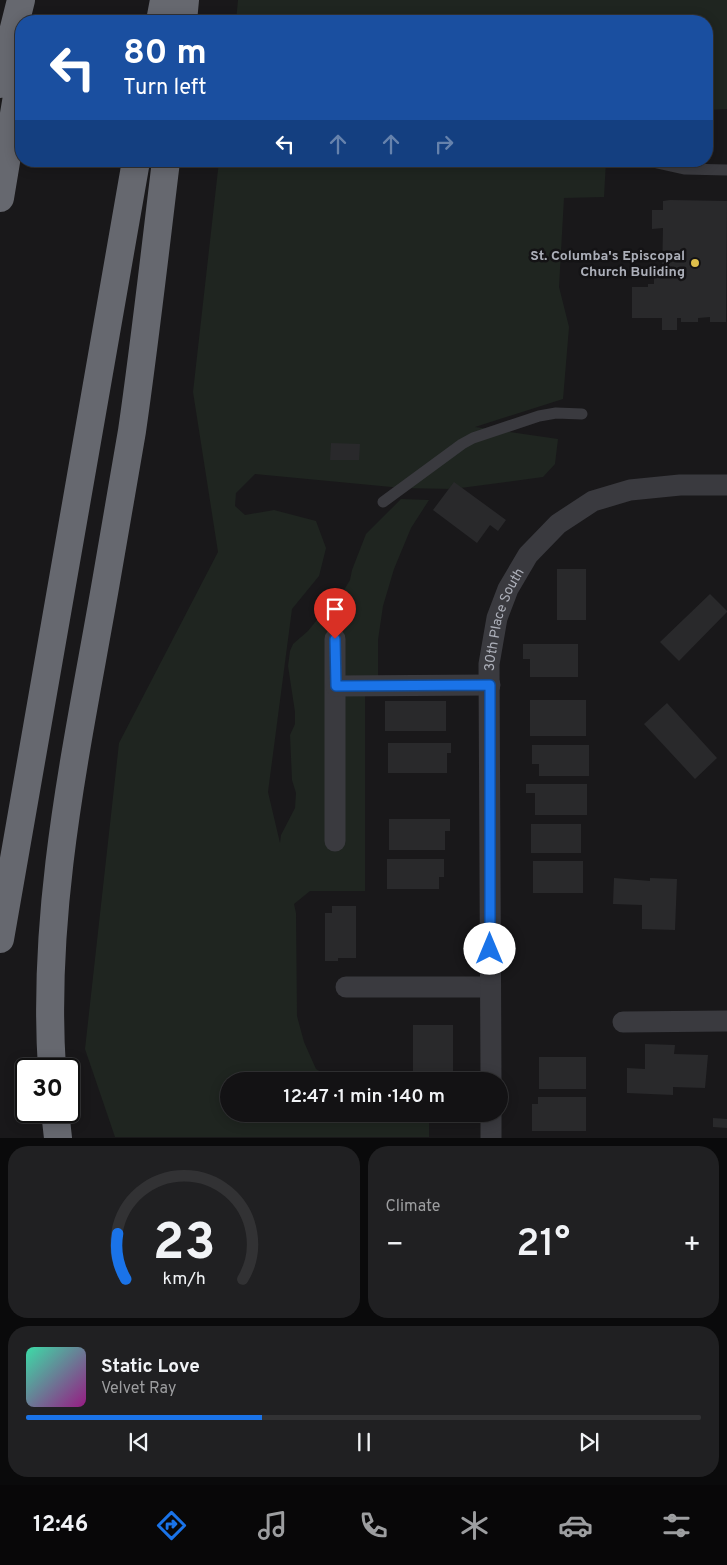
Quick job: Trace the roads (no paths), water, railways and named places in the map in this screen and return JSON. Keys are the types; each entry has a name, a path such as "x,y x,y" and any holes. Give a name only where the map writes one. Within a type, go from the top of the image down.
{"highway":[{"path":"17,15 21,0"},
{"path":"31,15 34,0"},
{"path":"161,15 164,0"},
{"path":"184,15 185,0"},
{"path":"0,84 15,24"},
{"path":"0,198 15,108"},
{"path":"0,939 135,167"},
{"path":"52,1058 52,936 58,863 68,792 132,430 165,167"},
{"path":"56,1123 58,1138"}],"street":[{"name":"30th Place South","path":"491,1072 489,664 497,618 508,589 528,555 558,524 593,501 630,490 680,485 727,485"},
{"path":"335,639 335,841"},
{"path":"336,686 490,685"},
{"path":"346,987 490,986"},
{"path":"623,1022 727,1021"},
{"path":"491,1122 491,1138"}],"lane":[{"path":"675,167 727,170"},
{"path":"383,502 473,438 539,416 556,413 582,414"}],"place":[{"name":"St. Columba's Episcopal Church Buliding","path":"695,263"}]}
